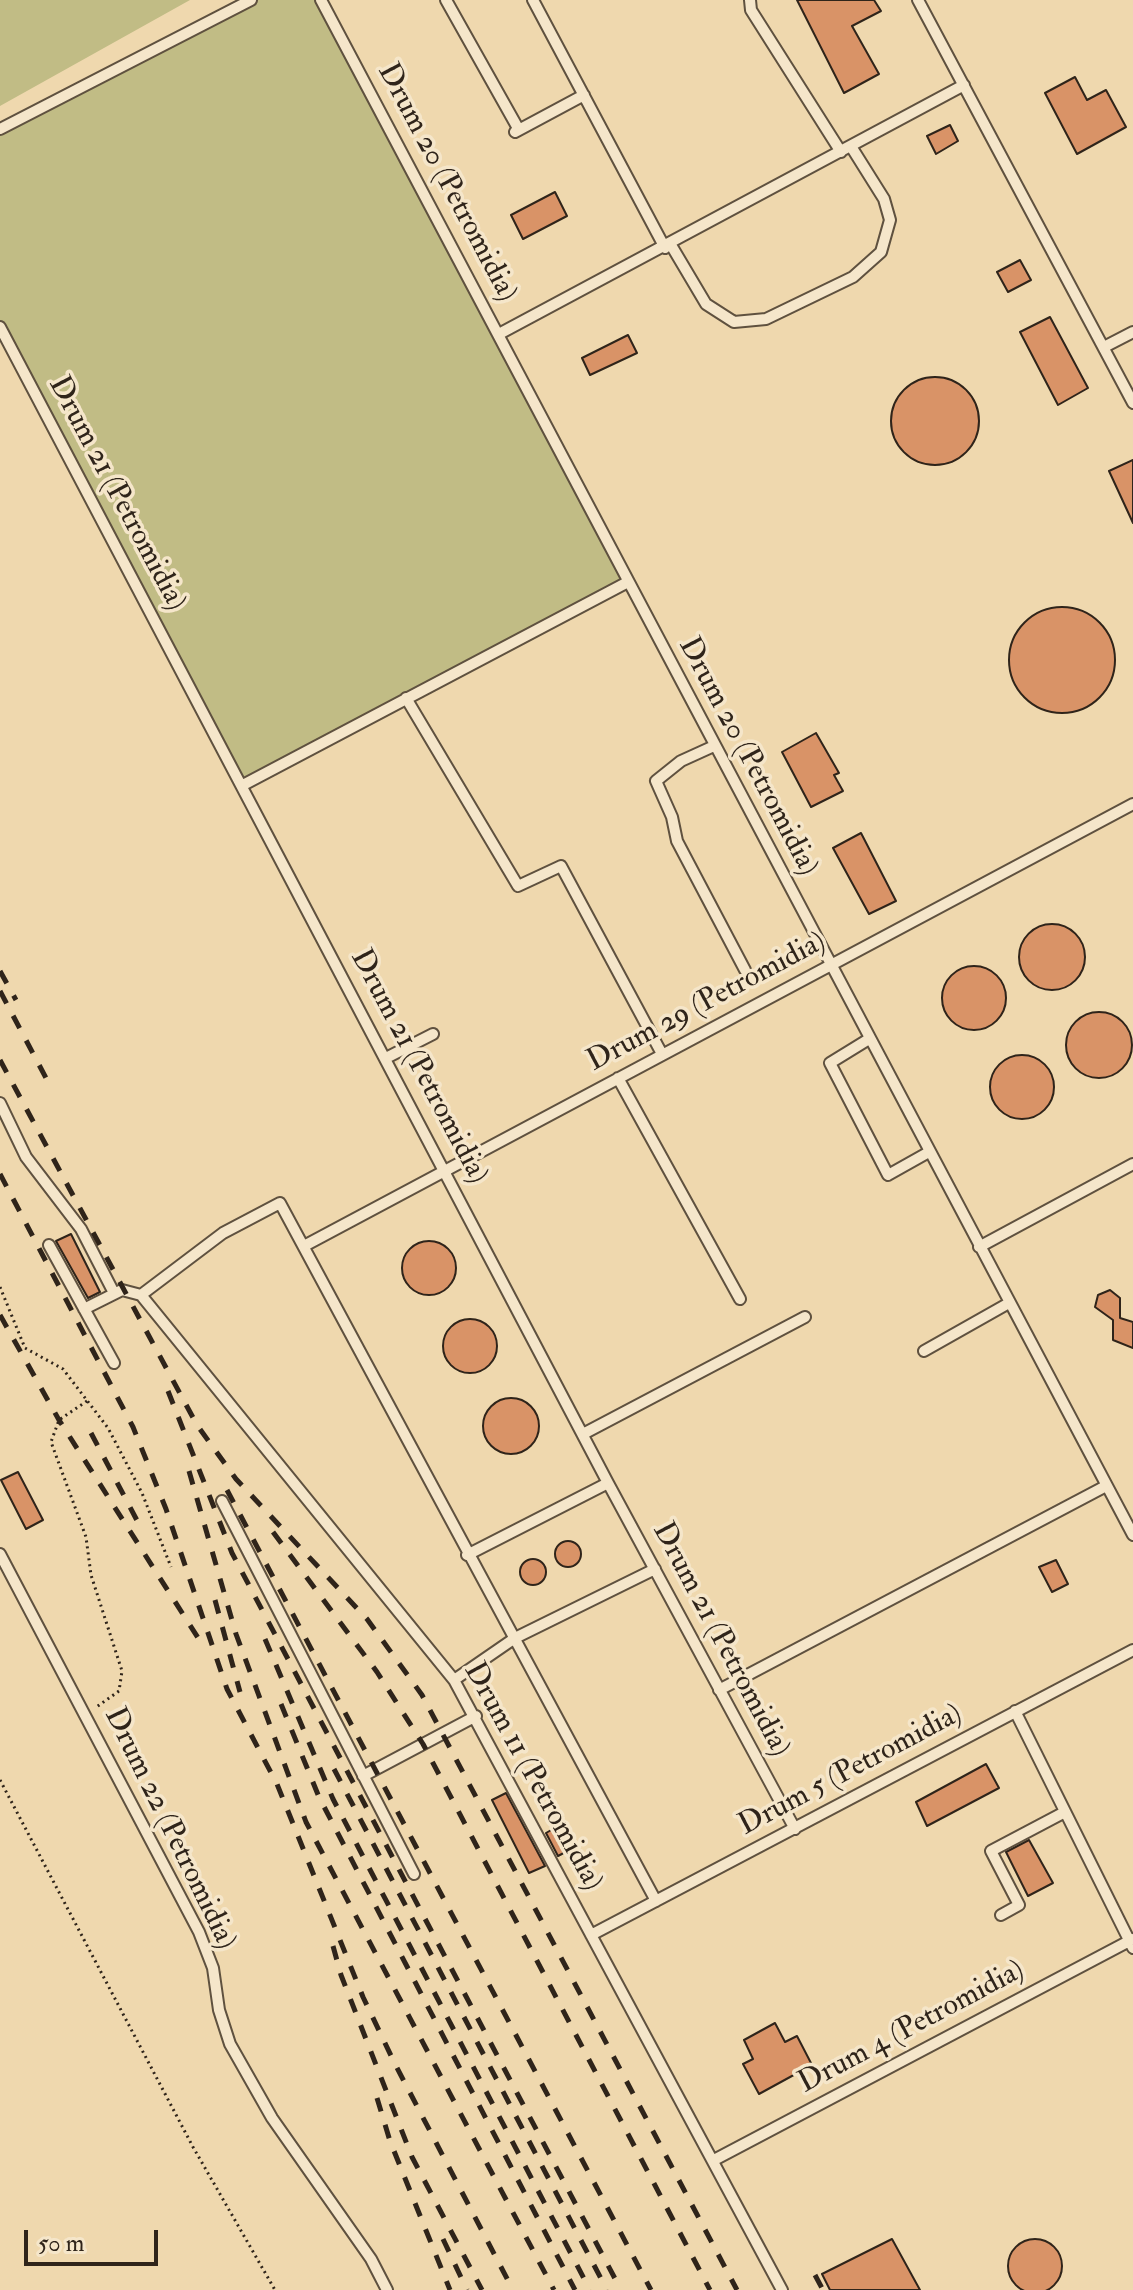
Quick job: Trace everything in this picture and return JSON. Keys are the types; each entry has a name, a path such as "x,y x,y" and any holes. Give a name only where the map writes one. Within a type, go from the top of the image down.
{"lane":[{"path":"0,129 251,0"},
{"name":"Drum 20 (Petromidia)","path":"321,0 499,334 626,583 1133,1535"},
{"path":"446,0 517,131 584,95"},
{"path":"533,0 668,246 706,304 734,322 766,319 853,277 881,252 890,220 884,199 751,10 750,0"},
{"path":"918,0 1133,403"},
{"path":"499,334 964,85"},
{"name":"Drum 21 (Petromidia)","path":"0,327 608,1483 795,1829"},
{"path":"1104,347 1133,332"},
{"path":"243,785 626,583"},
{"path":"406,698 518,886 561,866 662,1054"},
{"path":"714,746 681,761 656,781 672,817 677,841 745,970"},
{"name":"Drum 29 (Petromidia)","path":"304,1246 1133,804"},
{"path":"386,1058 433,1034"},
{"path":"869,1039 830,1063 888,1175 929,1152"},
{"path":"618,1078 740,1299"},
{"path":"0,1103 26,1157 81,1229 114,1293"},
{"path":"979,1247 1133,1164"},
{"path":"84,1309 122,1290 141,1295 223,1233 280,1203 656,1901"},
{"path":"49,1245 114,1363"},
{"name":"Drum 11 (Petromidia)","path":"141,1295 454,1680 782,2290"},
{"path":"924,1351 1009,1303"},
{"path":"583,1434 805,1317"},
{"path":"467,1555 608,1483"},
{"path":"719,1690 1106,1486"},
{"path":"222,1501 414,1874"},
{"name":"Drum 22 (Petromidia)","path":"0,1554 208,1952 230,2044 272,2118 371,2259 387,2290"},
{"path":"454,1680 515,1638 655,1569"},
{"name":"Drum 5 (Petromidia)","path":"591,1935 1133,1650"},
{"path":"1015,1711 1063,1813 1132,1942"},
{"path":"363,1776 476,1716"},
{"path":"1001,1915 1019,1905 991,1851 1063,1813"},
{"name":"Drum 4 (Petromidia)","path":"714,2160 1132,1942"}],"path":[{"path":"0,1287 25,1348 63,1369 108,1428 142,1493 171,1567"},
{"path":"85,1713 119,1691 122,1671 91,1575 86,1537 51,1442 59,1420 87,1401"},
{"path":"0,1780 193,2147 275,2290"}],"shaded area":[{"path":"0,0 190,0 0,106"},
{"path":"251,0 321,0 626,583 243,785 0,327 0,129"}],"building":[{"path":"797,0 874,0 881,11 852,26 879,74 844,93"},
{"path":"1075,77 1087,100 1106,90 1126,127 1077,154 1045,93"},
{"path":"950,125 958,141 936,154 927,136"},
{"path":"555,192 567,216 523,239 511,215"},
{"path":"1020,260 1031,280 1008,292 997,272"},
{"path":"1050,317 1088,388 1058,405 1020,332"},
{"path":"628,335 637,353 590,375 582,358"},
{"path":"935,377 960,384 972,396 979,421 972,446 960,458 935,465 910,458 898,446 891,421 898,396 910,384"},
{"path":"1133,460 1133,523 1109,471"},
{"path":"1062,607 1082,611 1099,623 1111,640 1115,660 1111,680 1099,697 1082,709 1062,713 1042,709 1025,697 1013,680 1009,660 1013,640 1025,623 1042,611"},
{"path":"816,733 839,773 834,775 843,791 811,807 782,752"},
{"path":"861,833 896,901 869,914 833,848"},
{"path":"1052,924 1075,934 1085,957 1075,980 1052,990 1029,980 1019,957 1029,934"},
{"path":"974,966 997,975 1006,998 997,1021 974,1030 951,1021 942,998 951,975"},
{"path":"1099,1012 1112,1015 1122,1022 1129,1032 1132,1045 1129,1058 1122,1068 1112,1075 1099,1078 1086,1075 1076,1068 1069,1058 1066,1045 1069,1032 1076,1022 1086,1015"},
{"path":"1022,1055 1034,1057 1045,1064 1052,1075 1052,1099 1045,1110 1034,1117 1022,1119 1010,1117 999,1110 992,1099 990,1087 992,1075 999,1064 1010,1057"},
{"path":"71,1234 100,1292 88,1298 56,1241"},
{"path":"429,1241 448,1249 456,1268 448,1287 429,1295 410,1287 402,1268 410,1249"},
{"path":"1110,1290 1120,1298 1120,1318 1133,1322 1133,1348 1113,1340 1113,1320 1095,1307 1098,1295"},
{"path":"470,1319 489,1327 497,1346 489,1365 470,1373 451,1365 443,1346 451,1327"},
{"path":"511,1398 531,1406 539,1426 531,1446 511,1454 491,1446 483,1426 491,1406"},
{"path":"18,1472 43,1520 26,1529 1,1480"},
{"path":"568,1541 577,1545 581,1554 577,1563 568,1567 559,1563 555,1554 559,1545"},
{"path":"533,1559 542,1563 546,1572 542,1581 533,1585 524,1581 520,1572 524,1563"},
{"path":"1056,1560 1068,1584 1052,1592 1039,1567"},
{"path":"986,1764 999,1788 927,1826 916,1802"},
{"path":"506,1793 545,1866 529,1873 492,1800"},
{"path":"565,1822 577,1846 558,1856 546,1833"},
{"path":"1029,1840 1053,1883 1028,1896 1006,1852"},
{"path":"775,2023 785,2042 797,2036 812,2065 759,2094 743,2064 753,2059 744,2040"},
{"path":"892,2239 920,2290 830,2290 822,2274"},
{"path":"1035,2239 1054,2247 1062,2266 1054,2285 1035,2293 1016,2285 1008,2266 1016,2247"}],"railway":[{"path":"0,971 16,1000"},
{"path":"0,991 46,1078"},
{"path":"0,1060 197,1425 236,1479 367,1619 422,1695 737,2290"},
{"path":"0,1174 133,1427 166,1509 227,1689 277,1784 363,1997 513,2290"},
{"path":"0,1315 59,1420 202,1644"},
{"path":"168,1391 232,1553 621,2290"},
{"path":"91,1433 141,1528"},
{"path":"189,1471 236,1634 306,1822 554,2290"},
{"path":"227,1490 651,2290"},
{"path":"273,1532 377,1672 423,1744 710,2290"},
{"path":"215,1600 240,1692"},
{"path":"265,1639 333,1799 590,2290"},
{"path":"281,1704 319,1797 575,2290"},
{"path":"334,1769 607,2290"},
{"path":"333,1946 341,1975 412,2157 482,2290"},
{"path":"377,2098 390,2141 450,2290"},
{"path":"443,2239 467,2290"},
{"path":"815,2275 823,2290"}]}
